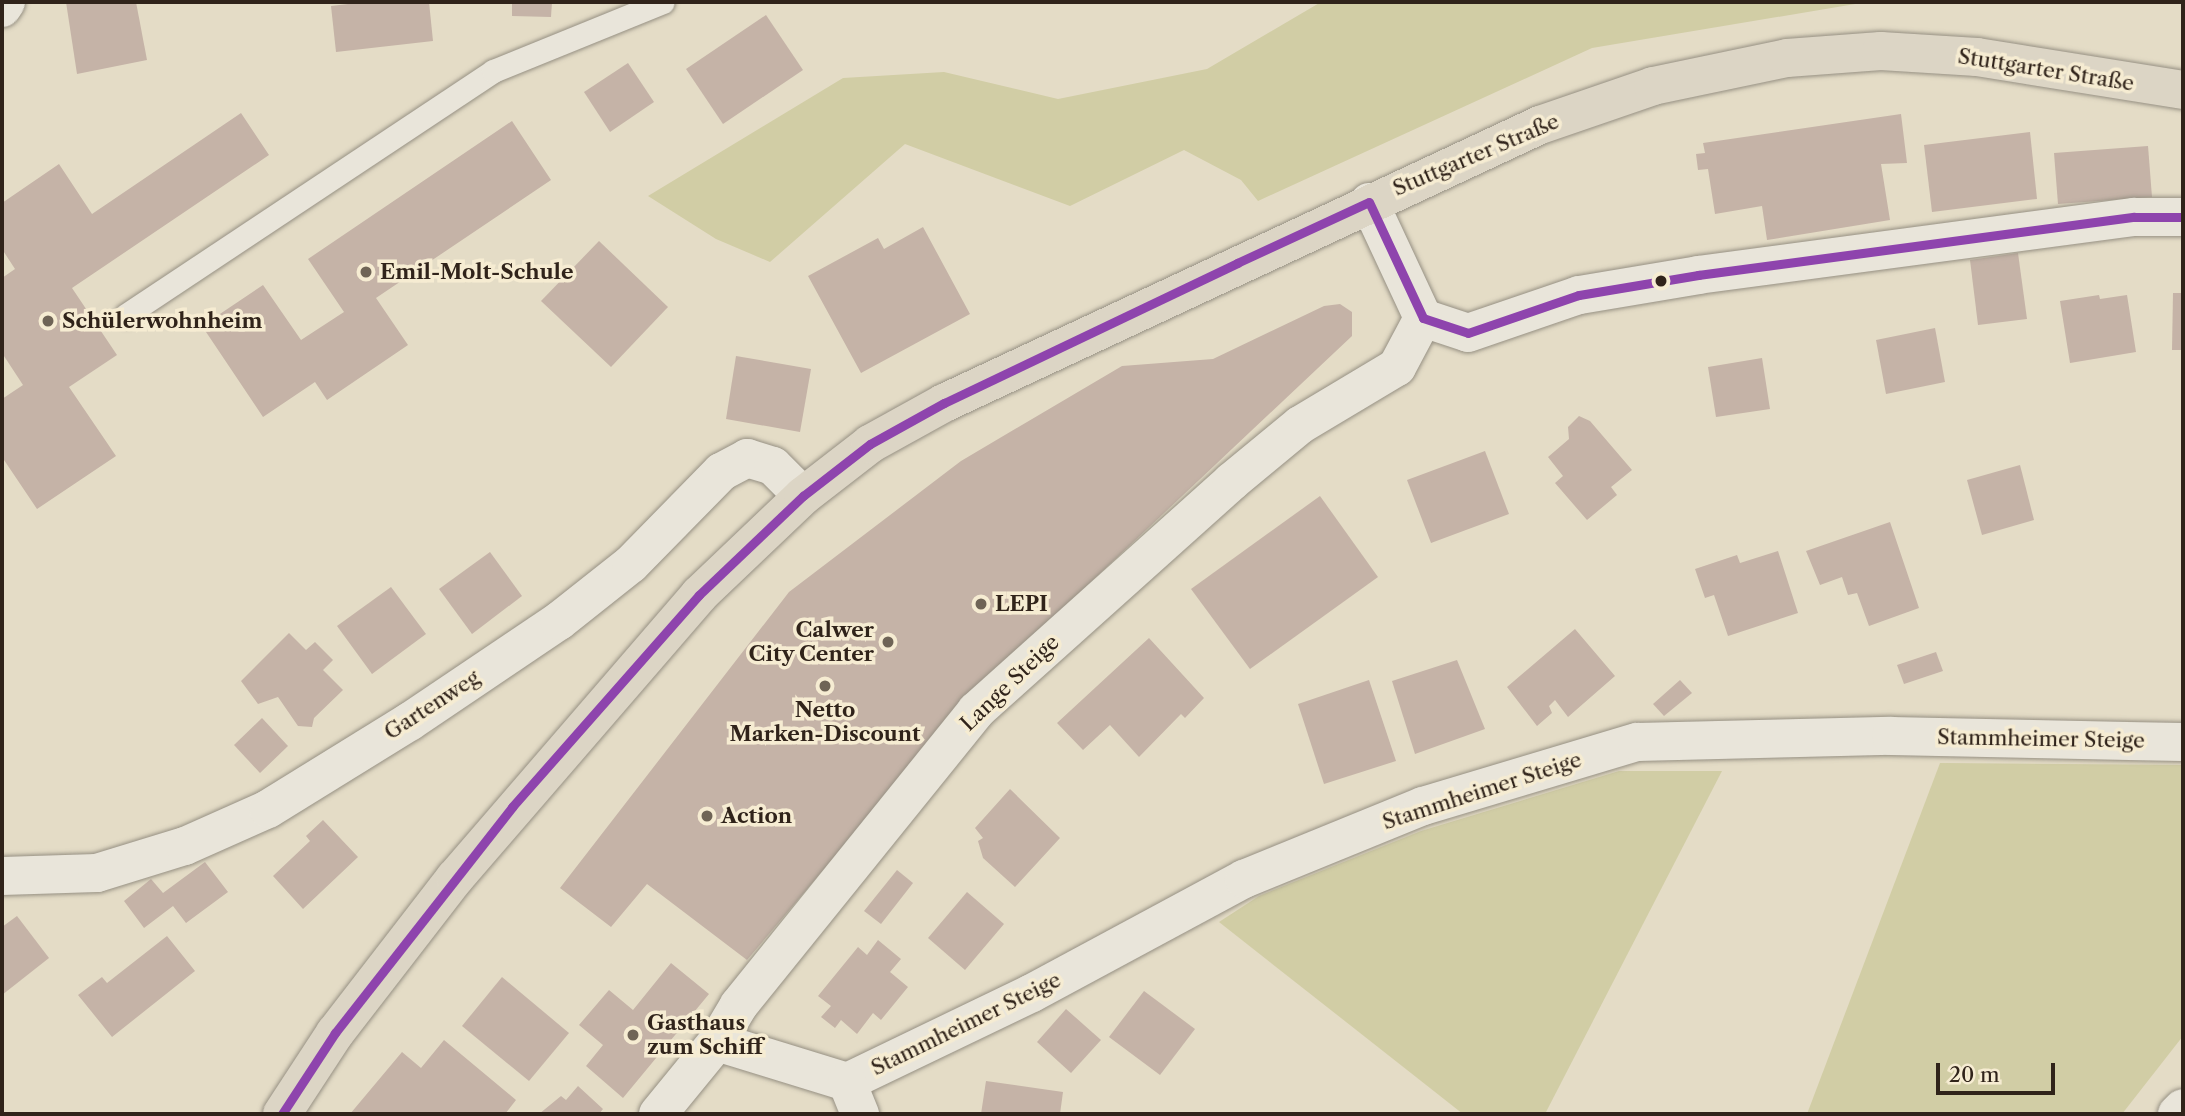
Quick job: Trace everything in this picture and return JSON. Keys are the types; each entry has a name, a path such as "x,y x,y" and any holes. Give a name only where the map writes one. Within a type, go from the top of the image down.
{"main road":[{"name":"Stuttgarter Straße","path":"282,1114 335,1033 512,807 699,595 803,496 870,444 944,403 1369,202 1539,125 1653,86 1787,58 1881,51 1977,57 2183,89"}],"street":[{"path":"2,8 6,2"},
{"path":"1369,202 1423,318 1468,333 1579,295 1698,275 2134,217 2183,217"},
{"name":"Lange Steige","path":"658,1114 717,1042 739,1005 976,711 1231,482 1300,425 1397,367 1423,318"},
{"name":"Gartenweg","path":"2,876 97,873 185,846 268,809 409,722 559,621 631,564 721,472 747,458 773,466 803,496"},
{"name":"Stammheimer Steige","path":"717,1042 853,1098 1032,993 1244,879 1423,806 1637,743 1891,736 2183,742"},
{"path":"2177,1114 2183,1108"}],"lane":[{"path":"126,315 493,71 663,2"}],"shaded area":[{"path":"1321,2 1867,2 1592,48 1258,201 1241,180 1184,150 1070,206 905,144 770,262 716,239 648,196 843,78 944,72 1058,99 1207,69"},
{"path":"1940,763 2183,765 2183,1036 2122,1114 1807,1114"},
{"path":"1619,771 1722,771 1545,1114 1463,1114 1219,922 1259,896 1421,831"}],"building":[{"path":"66,2 136,2 147,60 77,74"},
{"path":"365,2 429,2 433,41 336,52 331,6"},
{"path":"512,2 552,2 551,17 512,16"},
{"path":"766,15 803,70 723,124 686,69"},
{"path":"628,63 654,102 610,132 584,92"},
{"name":"Schülerwohnheim","path":"241,113 269,155 72,288 117,355 69,387 116,456 37,509 2,457 2,399 23,385 2,353 2,278 15,269 2,249 2,203 59,164 92,214"},
{"path":"1901,114 1907,163 1881,164 1890,220 1767,240 1762,206 1715,214 1708,169 1698,170 1696,154 1705,153 1703,143"},
{"name":"Emil-Molt-Schule","path":"512,121 551,180 376,298 408,345 327,400 315,382 263,417 202,326 263,285 301,340 344,312 308,259"},
{"path":"2030,132 2037,199 1932,212 1924,145"},
{"path":"2148,146 2152,197 2058,204 2054,153"},
{"path":"923,227 970,314 861,373 808,276 878,238 884,249"},
{"path":"599,241 668,307 611,367 541,301"},
{"path":"2018,253 2027,319 1978,325 1970,260"},
{"path":"2173,293 2183,293 2183,350 2172,350"},
{"path":"2099,295 2100,299 2127,295 2136,352 2070,363 2060,301"},
{"name":"Calwer City Center","path":"1340,304 1352,312 1352,336 973,693 747,960 647,884 611,927 560,888 789,592 961,461 1122,366 1213,359 1324,306"},
{"path":"1935,328 1945,382 1886,394 1876,340"},
{"path":"736,356 811,369 800,432 726,419"},
{"path":"1762,358 1770,409 1716,417 1708,367"},
{"path":"1579,416 1590,421 1632,470 1611,487 1617,495 1587,520 1555,483 1563,476 1548,457 1569,439 1568,427"},
{"path":"1485,451 1509,514 1431,543 1407,480"},
{"path":"2020,465 2034,520 1982,535 1967,480"},
{"path":"1320,496 1378,577 1250,669 1191,589"},
{"path":"1890,522 1919,608 1869,626 1857,593 1848,595 1842,577 1820,585 1806,551"},
{"path":"1778,551 1798,613 1728,636 1714,595 1705,598 1695,569 1737,555 1740,563"},
{"path":"490,552 522,596 472,634 439,589"},
{"path":"391,587 426,634 372,674 337,626"},
{"path":"1575,629 1615,676 1568,717 1555,700 1549,706 1552,713 1537,726 1507,687"},
{"path":"289,633 306,650 315,642 333,660 323,670 343,690 314,718 312,727 298,726 278,697 258,704 241,681"},
{"path":"1149,638 1204,698 1185,718 1181,714 1139,757 1110,725 1083,750 1057,723"},
{"path":"1936,652 1943,671 1904,684 1897,665"},
{"path":"1457,660 1485,729 1415,754 1392,681"},
{"path":"1369,680 1396,761 1324,784 1298,704"},
{"path":"1680,680 1692,693 1664,716 1653,704"},
{"path":"262,718 288,746 260,773 234,745"},
{"path":"1010,789 1060,838 1015,887 983,858 978,841 983,838 975,828"},
{"path":"323,820 358,857 303,909 273,876 310,841 306,836"},
{"path":"205,862 228,892 186,923 173,906 144,928 124,901 151,879 163,893"},
{"path":"897,870 913,883 881,924 864,911"},
{"path":"967,892 1004,924 965,970 928,938"},
{"path":"17,916 49,958 2,995 2,927"},
{"path":"167,936 195,971 112,1037 78,995 102,977 107,983"},
{"path":"878,940 901,959 890,972 908,987 881,1020 873,1013 857,1034 841,1020 835,1028 821,1017 831,1006 818,996 858,947 867,955"},
{"name":"Gasthaus zum Schiff","path":"671,963 709,994 623,1098 586,1066 603,1045 579,1025 609,990 633,1010"},
{"path":"502,977 569,1033 529,1081 462,1026"},
{"path":"1144,991 1195,1029 1160,1075 1109,1037"},
{"path":"1066,1009 1101,1040 1071,1073 1037,1042"},
{"path":"444,1040 516,1100 505,1114 350,1114 402,1052 421,1068"},
{"path":"986,1081 1063,1092 1060,1114 981,1114"},
{"path":"578,1086 603,1109 599,1114 539,1114 561,1096 566,1100"}],"transit line":[{"path":"282,1114 335,1033 512,807 699,595 803,496 870,444 944,403 1237,263 1369,202 1423,318 1468,333 1579,295 1698,275 2134,217 2183,217"}],"place":[{"name":"Emil-Molt-Schule","path":"366,272"},
{"name":"Schülerwohnheim","path":"48,321"},
{"name":"LEPI","path":"981,604"},
{"name":"Calwer City Center","path":"888,642"},
{"name":"Netto Marken-Discount","path":"825,686"},
{"name":"Action","path":"707,816"},
{"name":"Gasthaus zum Schiff","path":"633,1035"}]}
